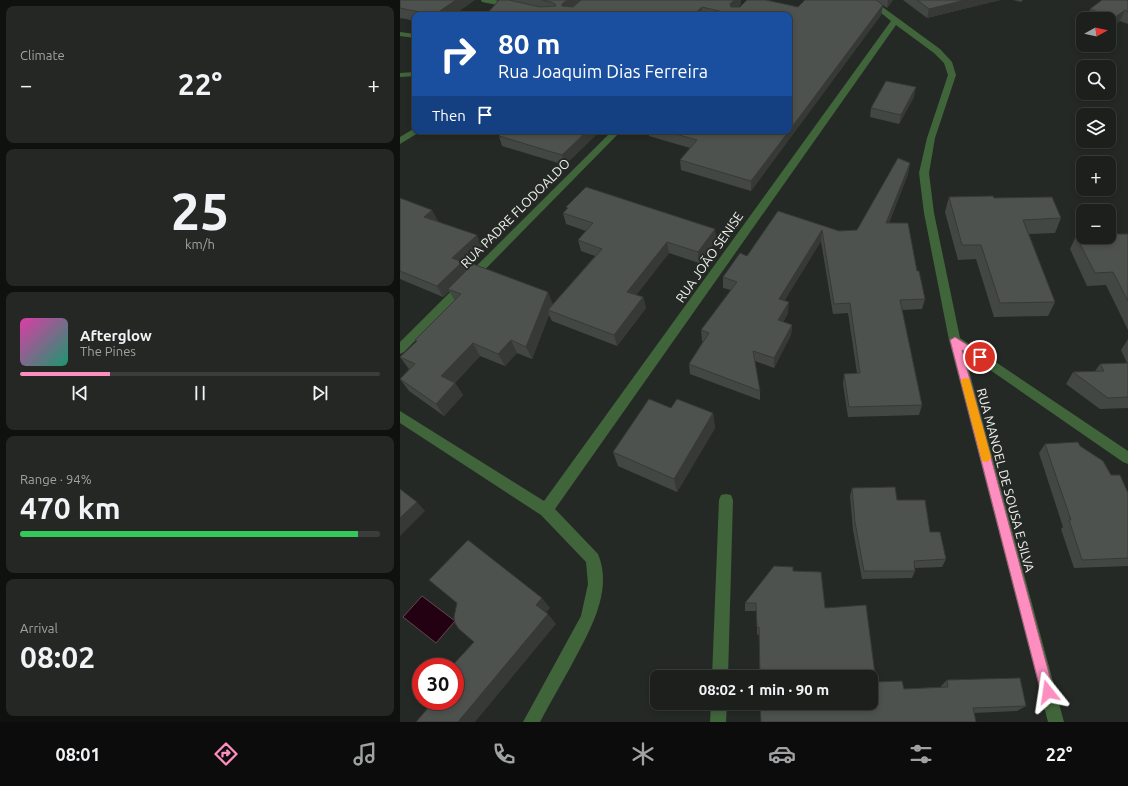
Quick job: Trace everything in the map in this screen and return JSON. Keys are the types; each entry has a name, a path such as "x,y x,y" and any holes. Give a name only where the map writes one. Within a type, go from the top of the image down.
{"street":[{"path":"485,0 522,8"},
{"name":"RUA MANOEL DE SOUSA E SILVA","path":"869,0 894,21 937,51 948,62 952,75 931,138 924,173 929,214 955,340 1056,722"},
{"name":"RUA JOÃO SENISE","path":"546,510 894,21"},
{"path":"400,34 412,36"},
{"path":"400,75 412,74"},
{"path":"400,141 412,133"},
{"name":"RUA PADRE FLODOALDO","path":"400,349 614,134"},
{"path":"955,340 1128,458"},
{"path":"400,416 546,510 593,559 596,584 588,618 531,722"},
{"path":"720,670 726,500"},
{"path":"718,722 719,710"}],"shaded area":[{"path":"422,596 455,621 436,643 403,617"}],"building":[{"path":"400,0 456,0 438,12 419,12 400,8"},
{"path":"499,0 509,0 540,7 556,6 551,2 542,0 567,0 562,4 562,6 573,7 581,0 734,0 730,4 731,7 740,7 747,0 766,0 798,7 805,0 876,0 883,5 792,127 792,12 723,12 702,7 696,12 489,12"},
{"path":"917,0 965,0 929,9"},
{"path":"1102,0 1128,0 1128,12 1125,10 1116,17 1116,12 1098,12 1090,9"},
{"path":"886,81 916,87 901,115 871,108"},
{"path":"501,134 584,134 562,155 499,136"},
{"path":"676,134 787,134 751,181 680,160 697,140"},
{"path":"898,158 910,163 886,223 908,223 917,271 919,271 925,299 900,300 922,405 849,407 844,374 860,373 850,303 834,304 822,230 779,299 789,302 778,320 792,325 774,358 753,351 760,391 689,364 709,333 701,330 737,282 723,277 740,253 747,256 778,211 839,231 857,230"},
{"path":"586,187 715,229 698,252 667,242 627,292 643,297 614,335 548,310 602,249 578,240 593,223 563,213 568,208 566,207"},
{"path":"993,196 994,198 1052,197 1061,218 1023,220 1055,302 1000,303 981,245 962,245 949,197"},
{"path":"400,198 432,210 424,217 477,235 452,258 462,262 437,286 400,271"},
{"path":"1116,234 1128,234 1128,301 1113,272 1095,273 1080,244 1116,244"},
{"path":"473,264 548,292 526,347 511,340 498,354 473,343 441,376 455,383 436,404 400,379 415,364 400,357 461,294 448,289"},
{"path":"1128,363 1128,397 1108,398 1073,372 1104,371 1100,364"},
{"path":"649,399 671,408 677,399 713,413 674,479 613,452"},
{"path":"1078,442 1080,446 1103,461 1111,475 1120,475 1128,493 1128,558 1082,560 1069,520 1071,520 1045,444"},
{"path":"895,487 897,500 925,500 930,532 940,532 946,559 914,561 915,571 864,571 855,522 852,488"},
{"path":"400,489 417,502 400,518"},
{"path":"468,540 542,598 536,605 548,614 458,722 416,722 426,710 464,710 464,658 459,658 474,642 459,629 455,623 454,617 457,603 429,580"},
{"path":"774,566 793,567 793,571 821,572 825,608 866,605 874,670 760,670 759,627 757,627 756,603 745,603"},
{"path":"1020,678 1026,706 973,708 976,722 761,722 760,710 878,710 878,682 902,681 904,689 948,687 947,680"}],"slow traffic":[{"path":"966,381 986,457"}],"route":[{"path":"980,357 955,340 1048,692"}]}
